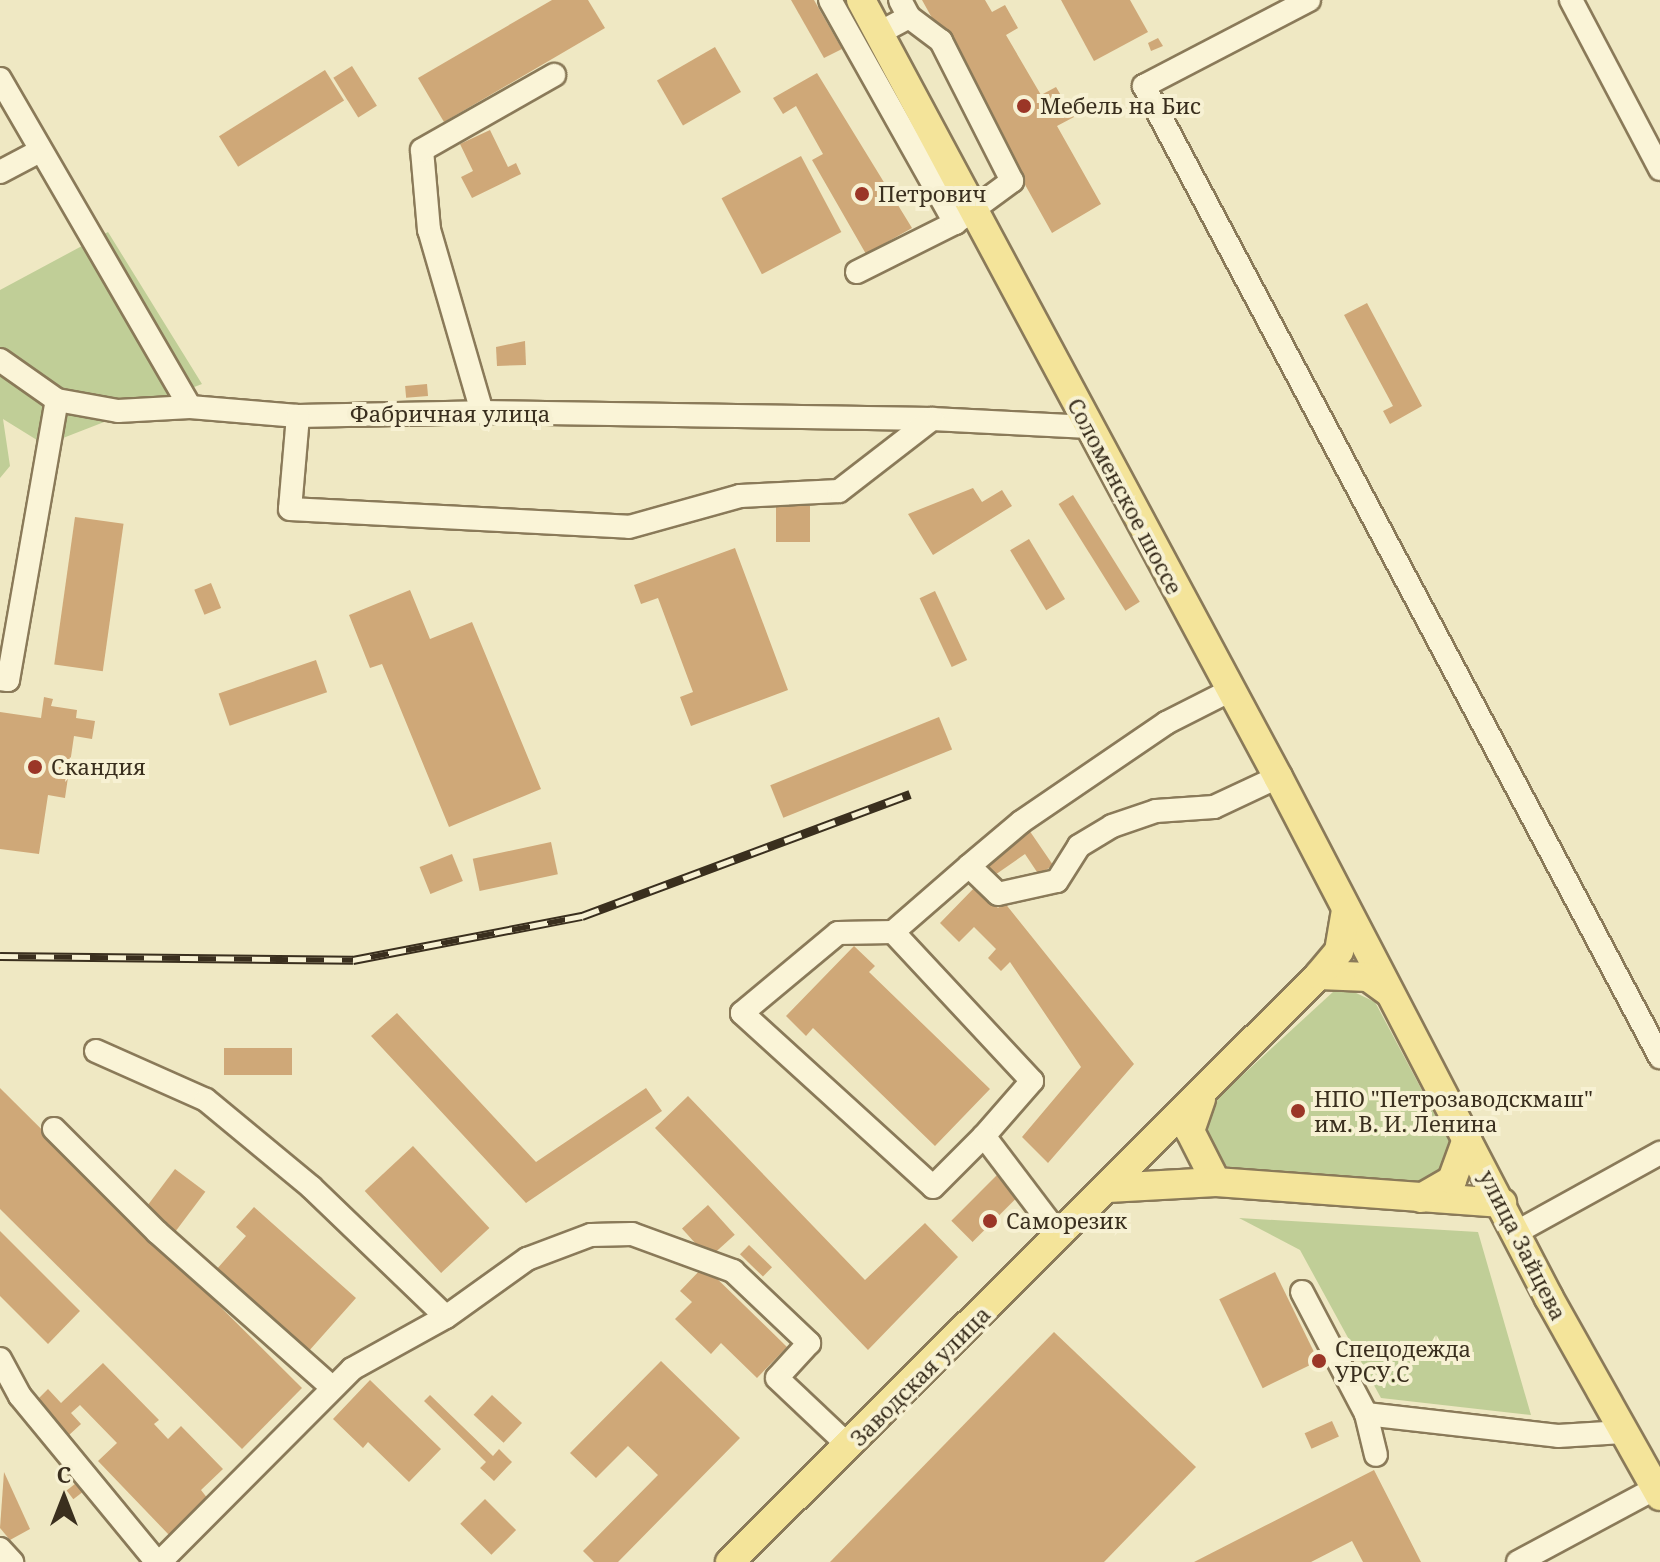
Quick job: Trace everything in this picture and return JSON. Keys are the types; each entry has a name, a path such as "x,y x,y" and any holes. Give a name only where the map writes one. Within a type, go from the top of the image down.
{"main road":[{"name":"Соломенское шоссе","path":"861,0 963,216 1089,427 1278,777 1389,992"},
{"name":"Заводская улица","path":"730,1562 1201,1099 1319,975 1339,951 1346,910"},
{"path":"1319,975 1368,977 1389,992"},
{"name":"улица Зайцева","path":"1389,992 1515,1233 1658,1492"},
{"path":"1201,1099 1190,1131 1216,1182"},
{"path":"1421,1198 1452,1180 1467,1139"},
{"path":"1108,1188 1216,1182 1502,1203"}],"street":[{"path":"830,0 963,216"},
{"path":"1309,0 1144,86 1660,1057"},
{"path":"1571,0 1660,169"},
{"path":"857,272 963,216 1012,181 941,41 904,8 879,33"},
{"path":"482,412 429,230 422,150 554,75"},
{"path":"0,79 190,407"},
{"path":"0,172 40,151"},
{"path":"0,360 57,400 8,680 0,679"},
{"name":"Фабричная улица","path":"57,400 118,411 190,407 298,416 482,412 932,419 1089,427"},
{"path":"298,416 290,509 629,527 740,496 839,491 932,419"},
{"path":"893,932 1032,1081 984,1136 933,1187 742,1013 838,933 893,932 1021,822 1166,723 1231,690"},
{"path":"969,866 998,894 1057,881 1079,846 1112,826 1156,811 1214,807 1278,777"},
{"path":"96,1051 206,1100 311,1187 446,1317"},
{"path":"54,1129 157,1232 333,1388"},
{"path":"984,1136 1060,1236"},
{"path":"1515,1233 1660,1153"},
{"path":"0,1359 20,1396 158,1562 352,1369 446,1317 527,1259 591,1235 632,1234 733,1271 809,1343 777,1378 850,1447"},
{"path":"1302,1292 1366,1414 1376,1455"},
{"path":"1366,1414 1558,1436 1623,1432"},
{"path":"1518,1562 1658,1492"},
{"path":"0,1549 12,1562"}],"green space":[{"path":"108,232 202,384 45,445 3,419 10,466 0,478 0,290"},
{"path":"1334,991 1354,992 1375,1002 1450,1143 1444,1169 1418,1185 1229,1167 1215,1160 1204,1128 1210,1105"},
{"path":"1239,1218 1478,1232 1531,1415 1381,1398 1300,1250"}],"building":[{"path":"552,0 588,0 605,28 444,122 418,78"},
{"path":"791,0 814,0 842,49 824,58"},
{"name":"Мебель на Бис","path":"922,0 985,0 992,12 1005,5 1018,28 1006,35 1041,95 1056,87 1074,117 1057,126 1101,204 1052,233"},
{"path":"1061,0 1130,0 1148,32 1094,61"},
{"path":"1158,38 1163,46 1151,51 1148,43"},
{"path":"715,47 741,92 683,126 657,80"},
{"path":"352,66 377,106 358,118 333,78"},
{"path":"325,70 344,101 238,167 219,136"},
{"name":"Петрович","path":"817,73 912,228 866,254 812,160 823,154 796,106 783,114 773,98"},
{"path":"490,130 508,167 516,163 521,174 472,198 461,177 473,171 460,144"},
{"path":"801,156 841,232 762,274 722,198"},
{"path":"1367,303 1422,406 1390,424 1383,411 1393,406 1344,315"},
{"path":"525,341 526,365 497,366 496,347"},
{"path":"427,384 428,396 406,398 405,386"},
{"path":"973,488 982,502 1002,490 1012,506 933,555 908,514"},
{"path":"1073,495 1140,602 1125,611 1059,504"},
{"path":"776,506 810,506 810,542 776,542"},
{"path":"75,517 124,524 103,671 54,665"},
{"path":"1029,539 1065,599 1046,610 1010,550"},
{"path":"735,548 788,690 691,726 680,697 693,692 658,598 641,604 634,585"},
{"path":"211,583 221,608 204,615 194,590"},
{"path":"410,590 430,639 472,622 541,789 449,827 382,664 370,668 349,615"},
{"path":"935,591 967,660 952,667 920,598"},
{"path":"316,660 327,692 230,726 219,694"},
{"name":"Скандия","path":"44,697 53,699 51,706 77,710 76,718 95,721 92,739 74,736 65,798 48,795 39,854 0,849 0,712 41,718"},
{"path":"939,717 952,749 783,818 770,785"},
{"path":"1029,830 1053,865 1039,875 1025,854 992,877 982,862"},
{"path":"551,842 558,874 480,891 473,859"},
{"path":"452,854 463,881 430,894 420,867"},
{"path":"976,886 998,908 1004,902 1134,1064 1048,1163 1022,1137 1081,1067 1010,962 1001,971 988,958 996,949 974,927 959,942 940,923"},
{"path":"854,946 875,966 869,972 990,1089 935,1146 813,1028 806,1036 786,1016"},
{"path":"397,1013 536,1162 646,1088 662,1111 526,1203 371,1036"},
{"path":"224,1048 292,1048 292,1075 224,1075"},
{"path":"0,1088 302,1388 242,1449 0,1209"},
{"path":"688,1096 865,1280 925,1223 958,1257 868,1350 655,1128"},
{"path":"413,1146 489,1228 441,1273 365,1191"},
{"path":"175,1169 205,1192 175,1233 144,1210"},
{"path":"998,1174 1019,1195 973,1242 951,1221"},
{"path":"708,1205 735,1235 709,1258 682,1228"},
{"path":"254,1207 356,1298 308,1352 216,1270 246,1236 236,1227"},
{"path":"0,1231 80,1311 48,1344 0,1296"},
{"path":"749,1245 772,1267 763,1277 740,1254"},
{"path":"704,1266 787,1347 757,1378 721,1343 711,1354 675,1319 692,1302 680,1291"},
{"path":"1275,1272 1318,1361 1263,1388 1219,1299"},
{"path":"1054,1332 1196,1467 1104,1562 830,1562"},
{"path":"661,1361 740,1438 618,1562 594,1562 583,1551 658,1475 628,1446 596,1478 570,1453"},
{"path":"103,1363 159,1420 154,1424 168,1439 181,1426 223,1469 201,1490 208,1499 170,1536 98,1461 117,1443 80,1405 71,1413 81,1424 68,1436 35,1402 48,1389 61,1403"},
{"path":"370,1380 441,1449 409,1482 368,1442 363,1448 333,1419"},
{"path":"430,1395 493,1456 499,1449 512,1462 494,1481 480,1468 486,1462 424,1401"},
{"path":"492,1395 522,1423 504,1443 474,1415"},
{"path":"1332,1421 1339,1437 1312,1449 1305,1433"},
{"path":"1374,1470 1421,1562 1363,1562 1352,1541 1311,1562 1194,1562"},
{"path":"4,1472 30,1529 10,1540 0,1528"},
{"path":"80,1480 87,1489 73,1499 67,1490"},
{"path":"485,1499 516,1530 491,1555 460,1524"}],"railway":[{"path":"0,956 353,960 582,916 910,794"}],"place":[{"name":"Мебель на Бис","path":"1024,106"},
{"name":"Петрович","path":"862,194"},
{"name":"Скандия","path":"35,767"},
{"name":"НПО \"Петрозаводскмаш\" им. В. И. Ленина","path":"1298,1111"},
{"name":"Саморезик","path":"990,1221"},
{"name":"Спецодежда УРСУ.С","path":"1319,1361"}]}
